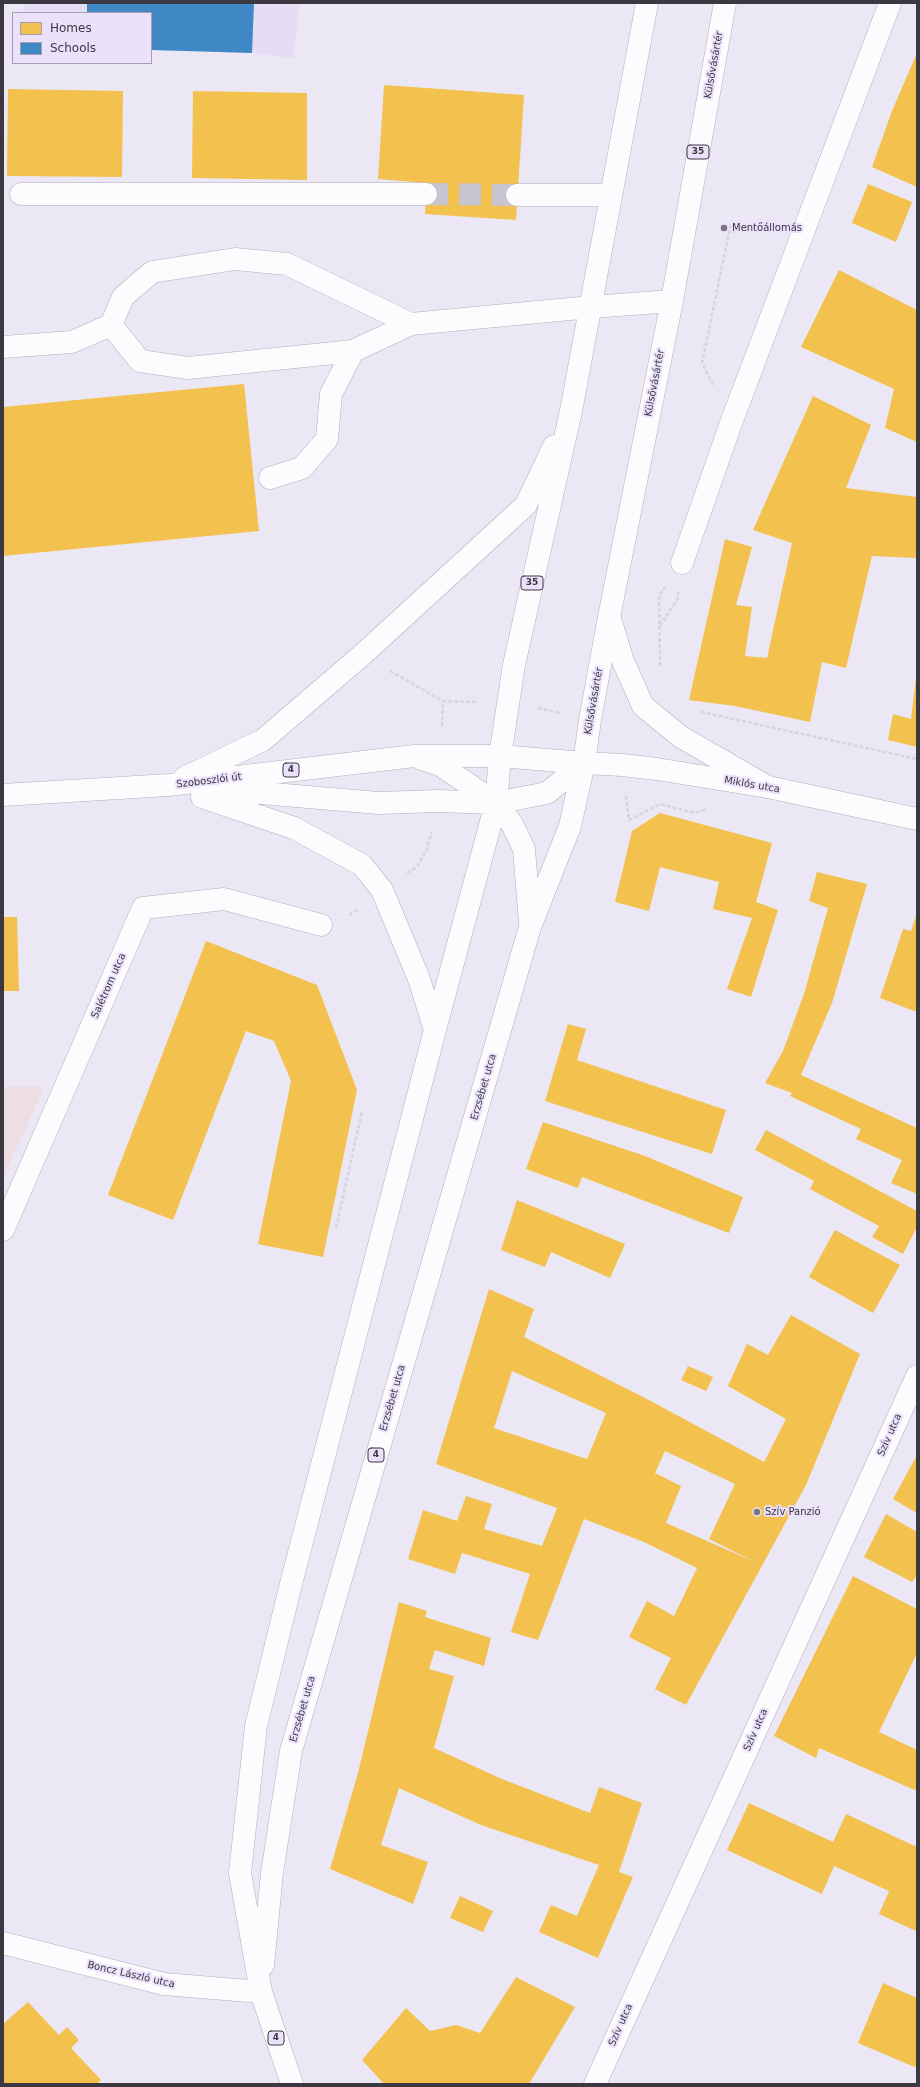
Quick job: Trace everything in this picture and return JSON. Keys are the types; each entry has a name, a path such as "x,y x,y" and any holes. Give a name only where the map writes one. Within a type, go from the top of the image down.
{"main road":[{"name":"35","path":"500,756 514,665 571,411 647,3"},
{"name":"Külsővásártér","path":"530,927 570,826 584,763 609,617 672,301 725,3"},
{"path":"682,563 731,423 890,3"},
{"path":"21,194 426,194"},
{"path":"517,196 611,195"},
{"path":"3,347 72,342 111,325 123,297 152,272 235,259 287,264 411,324"},
{"path":"111,325 140,361 188,368 353,351 411,324 672,301"},
{"path":"270,478 302,468 327,439 331,394 353,351"},
{"path":"169,785 263,740 362,655 526,505 571,411"},
{"path":"609,617 623,661 643,706 681,737 768,787"},
{"name":"Szoboszlói út","path":"3,795 169,785 414,756 500,756"},
{"name":"4","path":"414,756 440,765 496,803 512,824 524,849 530,927"},
{"name":"Miklós utca","path":"500,756 658,769 768,787 917,819"},
{"name":"Erzsébet utca","path":"292,2084 261,1992 240,1873 256,1726 296,1565 435,1030 496,803 500,756"},
{"path":"169,785 378,803 437,801 496,803 547,793 584,763"},
{"name":"4","path":"169,785 294,828 362,865 382,890 419,979 435,1030"},
{"name":"Salétrom utca","path":"3,1230 143,908 224,899 320,925"},
{"name":"Erzsébet utca","path":"261,1992 272,1873 291,1751 530,927"},
{"name":"Szív utca","path":"594,2084 917,1376"},
{"name":"Boncz László utca","path":"3,1943 164,1984 261,1992"}],"path":[{"path":"702,363 731,223"},
{"path":"660,626 678,598 682,563"},
{"path":"660,671 659,596 682,563"},
{"path":"362,655 443,701"},
{"path":"698,711 917,759"},
{"path":"628,820 660,804 695,813"},
{"path":"336,1228 362,1111"}],"shaded area":[{"path":"24,3 300,3 293,58 252,53 152,50 152,12 24,12"},
{"path":"3,1087 44,1087 3,1178"}],"building: Homes":[{"path":"917,53 917,187 872,167 892,111"},
{"path":"384,85 524,95 516,220 425,214 427,183 378,179"},
{"path":"8,89 123,91 122,177 7,176"},
{"path":"193,91 307,93 307,180 192,178"},
{"path":"868,184 912,202 896,242 852,223"},
{"path":"839,270 917,310 917,442 885,428 894,389 801,347"},
{"path":"244,384 259,531 3,556 3,407"},
{"path":"813,396 871,425 846,488 917,497 917,558 872,556 846,668 822,662 810,722 735,706 689,700 725,539 752,547 736,605 752,607 745,656 767,658 792,543 753,530"},
{"path":"916,678 917,747 888,740 893,714 911,719"},
{"path":"660,813 772,843 756,902 778,910 751,997 727,989 752,918 713,909 719,882 660,867 649,911 615,902 632,831"},
{"path":"817,872 867,884 832,1003 801,1075 917,1128 917,1194 891,1183 902,1160 856,1139 861,1129 790,1096 792,1093 765,1083 783,1051 804,994 828,908 809,901"},
{"path":"917,913 917,1012 880,998 903,929 911,931"},
{"path":"3,917 17,917 19,991 3,991"},
{"path":"206,941 317,985 357,1090 323,1257 258,1244 291,1081 274,1041 246,1031 173,1220 108,1195"},
{"path":"568,1024 586,1029 577,1060 726,1110 712,1154 545,1101"},
{"path":"543,1122 645,1156 743,1197 729,1233 582,1177 578,1188 526,1169"},
{"path":"766,1130 917,1211 917,1227 903,1254 872,1237 879,1226 810,1189 814,1181 755,1150"},
{"path":"517,1200 625,1244 610,1278 551,1252 545,1267 501,1250"},
{"path":"835,1230 900,1265 873,1313 809,1277"},
{"path":"489,1289 534,1309 524,1337 645,1398 764,1462 786,1419 728,1386 747,1344 768,1355 791,1315 860,1354 806,1485 686,1705 655,1689 671,1658 629,1637 647,1601 674,1616 697,1568 644,1542 584,1519 538,1640 511,1632 530,1574 462,1553 455,1574 408,1559 423,1510 457,1521 466,1496 492,1504 484,1529 542,1546 557,1508 436,1464","holes":["512,1371 606,1413 587,1459 494,1428","665,1451 735,1484 709,1539 755,1562 666,1523 681,1486 655,1473"]},
{"path":"688,1366 713,1377 706,1391 681,1380"},
{"path":"917,1455 917,1513 893,1499"},
{"path":"886,1514 917,1532 917,1575 912,1582 864,1557"},
{"path":"853,1576 917,1609 917,1653 879,1732 917,1750 917,1791 819,1748 816,1758 774,1736"},
{"path":"399,1602 427,1611 425,1617 491,1638 484,1666 435,1650 429,1669 454,1676 434,1748 502,1779 590,1813 599,1787 642,1803 619,1872 633,1877 598,1958 539,1932 551,1905 577,1916 599,1865 481,1825 399,1788 381,1845 428,1862 413,1904 330,1869 358,1773"},
{"path":"749,1803 833,1842 846,1814 917,1847 916,1931 879,1914 889,1891 834,1866 822,1894 727,1850"},
{"path":"460,1896 493,1911 483,1932 450,1918"},
{"path":"516,1977 575,2007 529,2084 384,2084 362,2060 406,2008 430,2031 456,2025 480,2033"},
{"path":"883,1983 917,1998 917,2068 858,2043"},
{"path":"28,2002 59,2035 67,2027 79,2040 71,2048 101,2080 97,2084 3,2084 3,2024"}],"building: Schools":[{"path":"87,3 254,3 252,53 152,50 152,12 87,12"}],"tunnel":[{"path":"426,194 517,195"}],"place":[{"name":"Mentőállomás","path":"724,228"},
{"name":"Szív Panzió","path":"757,1512"}]}
